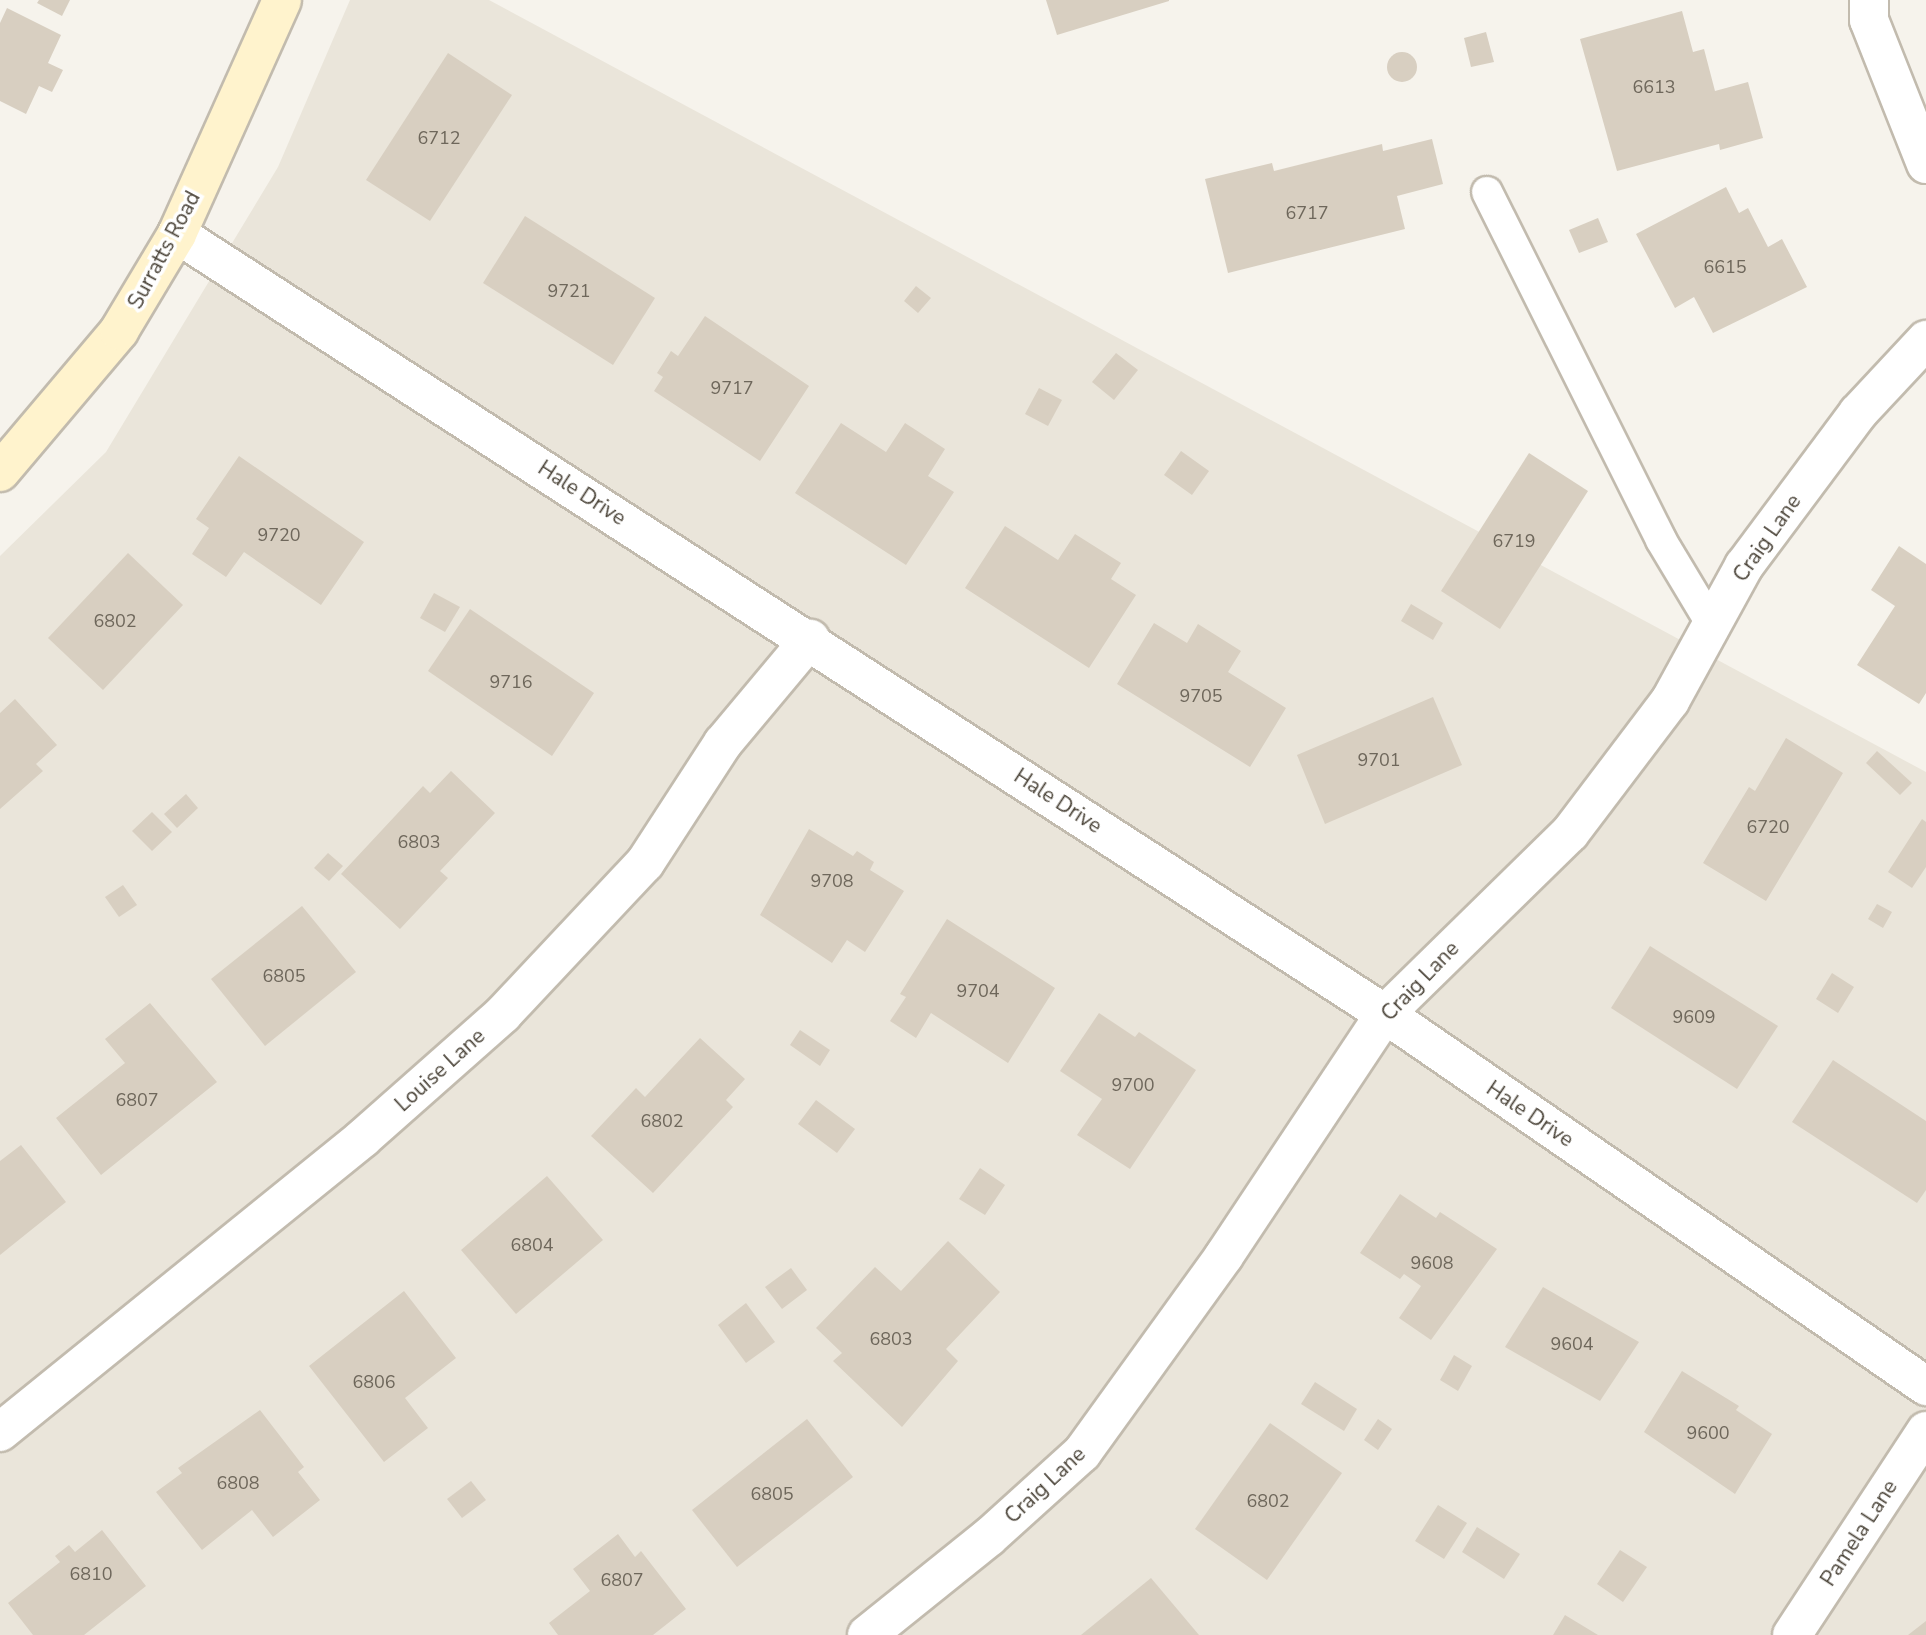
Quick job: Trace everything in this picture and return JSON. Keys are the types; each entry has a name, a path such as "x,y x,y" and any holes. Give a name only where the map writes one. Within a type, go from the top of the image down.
{"main road":[{"name":"Surratts Road","path":"0,472 119,331 177,234 282,0"}],"street":[{"path":"1869,0 1870,20 1926,164"},
{"name":"Hale Drive","path":"177,234 810,639 1385,1014 1926,1386"},
{"name":"Craig Lane","path":"867,1635 989,1537 1082,1452 1224,1256 1385,1014 1570,833 1670,701 1744,566 1858,413 1926,340"},
{"name":"Louise Lane","path":"0,1432 363,1138 503,1014 645,863 723,743 810,639"},
{"name":"Pamela Lane","path":"1791,1635 1926,1431"}],"lane":[{"path":"1487,192 1661,540 1712,625"}],"shaded area":[{"path":"350,0 489,0 1926,772 1926,1635 0,1635 0,556 106,452 278,167"}],"building":[{"path":"39,0 70,0 62,16 37,3"},
{"path":"1046,0 1169,0 1169,1 1057,35"},
{"path":"7,8 61,35 48,63 63,70 52,92 39,86 26,114 0,101 0,23"},
{"path":"1682,11 1693,52 1704,49 1715,91 1748,82 1763,138 1720,150 1719,144 1617,171 1580,39"},
{"path":"1486,32 1494,62 1471,67 1464,38"},
{"path":"1402,52 1413,56 1417,67 1413,78 1402,82 1391,78 1387,67 1391,56"},
{"path":"448,53 512,95 430,221 366,180"},
{"path":"1432,139 1443,184 1397,196 1405,229 1228,273 1205,179 1272,163 1274,171 1382,144 1383,151"},
{"path":"1726,187 1739,213 1748,208 1768,247 1782,239 1807,287 1713,333 1694,297 1675,308 1636,234"},
{"path":"525,216 655,298 613,365 483,283"},
{"path":"1598,218 1608,242 1579,253 1569,230"},
{"path":"916,286 931,298 918,313 904,301"},
{"path":"705,316 809,386 760,461 654,391 663,377 657,373 671,351 678,356"},
{"path":"1116,353 1138,370 1114,400 1092,382"},
{"path":"1039,388 1062,400 1048,426 1025,414"},
{"path":"841,423 886,452 905,423 945,449 928,476 954,492 906,565 795,493"},
{"path":"1181,451 1209,471 1192,495 1164,475"},
{"path":"1529,453 1588,491 1500,629 1441,591"},
{"path":"239,456 364,542 321,605 244,552 226,577 192,554 209,528 196,519"},
{"path":"1005,526 1058,560 1075,534 1121,563 1111,579 1136,595 1089,668 965,588"},
{"path":"1899,546 1926,564 1926,693 1919,704 1857,665 1895,606 1871,590"},
{"path":"128,553 183,605 103,690 48,638"},
{"path":"434,593 460,607 445,632 420,618"},
{"path":"1411,604 1443,623 1433,640 1401,621"},
{"path":"470,609 594,693 552,756 428,671"},
{"path":"1154,623 1187,643 1198,624 1241,651 1228,672 1286,708 1250,767 1117,684"},
{"path":"1433,697 1462,765 1325,824 1297,755"},
{"path":"15,699 57,745 36,764 43,771 0,809 0,713"},
{"path":"1786,738 1843,773 1766,901 1703,863 1749,787 1755,791"},
{"path":"1877,751 1912,783 1900,795 1866,763"},
{"path":"451,771 495,813 440,871 448,878 400,929 341,874 423,786 430,793"},
{"path":"186,794 198,808 177,828 164,814"},
{"path":"152,812 172,832 152,851 132,831"},
{"path":"1922,819 1926,822 1926,867 1912,888 1888,872"},
{"path":"809,829 853,856 857,851 874,862 870,870 904,891 865,952 847,940 832,963 760,915"},
{"path":"328,853 343,866 329,881 314,868"},
{"path":"123,885 137,905 119,917 105,897"},
{"path":"1877,904 1892,912 1883,928 1868,919"},
{"path":"302,906 356,972 265,1046 211,979"},
{"path":"947,919 1055,988 1008,1063 931,1013 916,1038 890,1021 906,997 900,994"},
{"path":"1650,946 1778,1026 1737,1089 1611,1008"},
{"path":"1832,973 1854,987 1838,1013 1816,999"},
{"path":"150,1003 217,1082 101,1175 56,1118 125,1063 105,1039"},
{"path":"1099,1013 1135,1037 1139,1032 1196,1070 1130,1169 1077,1135 1102,1099 1060,1071"},
{"path":"800,1030 830,1050 820,1066 790,1045"},
{"path":"700,1038 745,1079 726,1100 733,1107 653,1193 591,1136 636,1088 645,1097"},
{"path":"1833,1060 1926,1121 1926,1190 1917,1203 1792,1122"},
{"path":"816,1100 855,1129 837,1153 798,1124"},
{"path":"21,1145 66,1202 0,1255 0,1161"},
{"path":"980,1168 1005,1185 985,1215 959,1199"},
{"path":"547,1176 603,1240 516,1314 461,1250"},
{"path":"1400,1194 1436,1218 1440,1212 1497,1249 1431,1340 1399,1318 1421,1286 1404,1274 1400,1279 1360,1253"},
{"path":"948,1241 1000,1292 946,1349 958,1361 902,1427 833,1361 842,1353 816,1328 875,1267 901,1291"},
{"path":"791,1268 807,1290 782,1309 765,1287"},
{"path":"1543,1287 1639,1342 1600,1401 1505,1347"},
{"path":"404,1291 456,1358 405,1398 428,1428 384,1462 309,1366"},
{"path":"746,1303 775,1342 746,1363 718,1325"},
{"path":"1454,1355 1472,1366 1458,1391 1440,1380"},
{"path":"1682,1371 1739,1406 1736,1410 1772,1434 1735,1494 1644,1432"},
{"path":"1315,1382 1357,1409 1344,1431 1301,1404"},
{"path":"260,1410 304,1467 298,1472 320,1500 273,1537 252,1510 202,1550 156,1492 182,1473 178,1468"},
{"path":"807,1419 853,1477 737,1567 692,1510"},
{"path":"1378,1419 1392,1429 1378,1450 1364,1440"},
{"path":"1270,1423 1342,1473 1267,1580 1195,1529"},
{"path":"471,1481 486,1500 462,1518 447,1499"},
{"path":"1438,1505 1467,1523 1444,1559 1415,1541"},
{"path":"1477,1527 1520,1554 1504,1579 1462,1552"},
{"path":"102,1530 146,1586 84,1635 33,1635 8,1603 60,1562 55,1556 69,1545 75,1552"},
{"path":"618,1534 635,1557 641,1551 686,1609 653,1635 558,1635 549,1623 590,1591 573,1569"},
{"path":"1620,1550 1647,1567 1623,1602 1597,1584"},
{"path":"1151,1578 1199,1635 1081,1635"},
{"path":"1565,1615 1598,1635 1553,1635"},
{"path":"1926,1621 1926,1635 1908,1635"}]}
